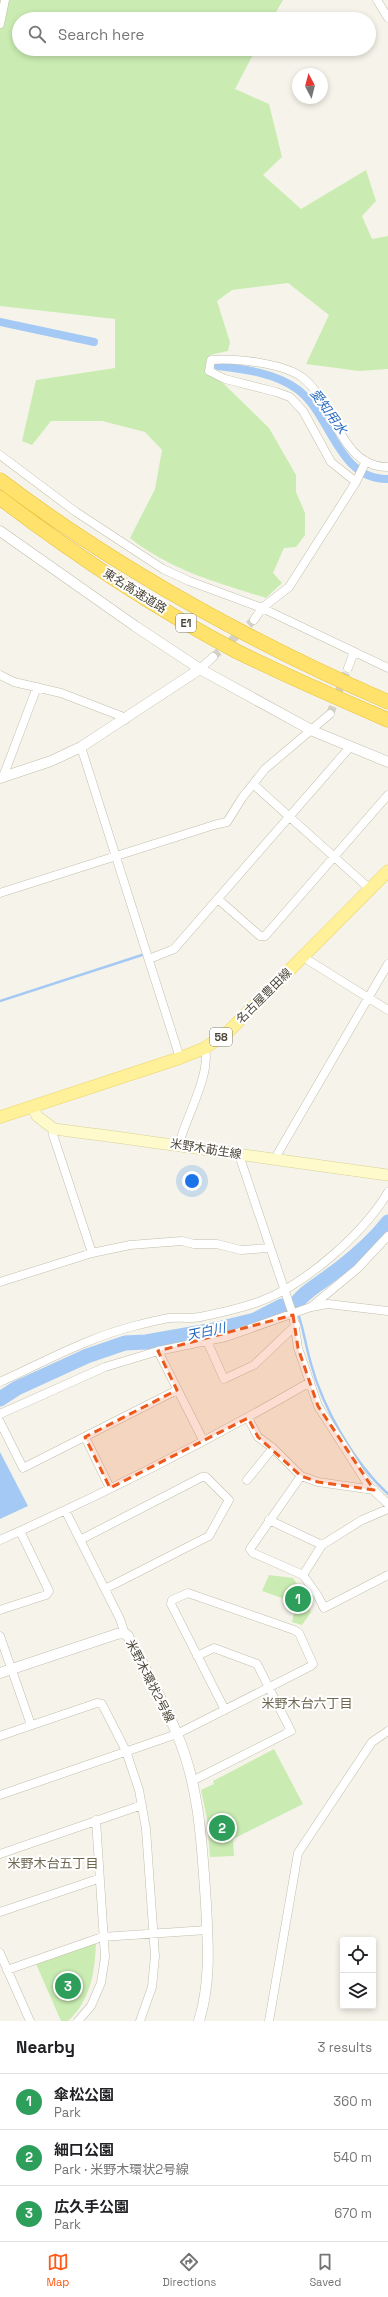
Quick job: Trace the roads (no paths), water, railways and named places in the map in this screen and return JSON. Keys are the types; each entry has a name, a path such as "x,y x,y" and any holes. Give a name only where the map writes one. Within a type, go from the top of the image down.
{"highway":[{"name":"東名高速道路","path":"0,480 48,516 152,582 294,659 388,702"},
{"name":"東名高速道路","path":"0,498 38,527 187,624 271,668 388,720"}],"main road":[{"name":"名古屋豊田線","path":"0,1117 180,1058 205,1048 229,1031 388,871"},
{"path":"33,1107 37,1116 54,1129"},
{"name":"米野木莇生線","path":"54,1129 179,1144 239,1155 388,1175"}],"street":[{"path":"0,24 5,0"},
{"path":"377,0 388,18"},
{"path":"356,482 331,462 297,404 284,394 225,379 209,371 211,360 228,359 281,368 302,377 320,395 351,449 366,461 388,467"},
{"path":"0,455 76,512 163,569 188,581 262,608 388,668"},
{"path":"254,620 262,608 289,587 356,482 366,461"},
{"path":"0,531 200,669 313,731 388,762"},
{"path":"348,668 354,652"},
{"path":"2,778 51,761 81,747 125,720 200,669 213,657"},
{"path":"0,675 14,682 61,693 121,716 125,720"},
{"path":"2,778 37,687"},
{"path":"0,893 227,822 265,769 313,731 330,714"},
{"path":"81,747 180,1058"},
{"path":"149,959 174,949 350,747"},
{"path":"253,784 370,889"},
{"path":"218,899 263,937 336,857 388,795"},
{"path":"303,957 388,1010"},
{"path":"276,1160 278,1153 388,964"},
{"path":"179,1144 199,1088 207,1056 205,1048"},
{"path":"54,1129 53,1135 92,1253"},
{"path":"239,1155 283,1290 293,1315 296,1325 298,1348 318,1406 369,1486 388,1504"},
{"path":"0,1382 88,1342 114,1332 155,1321 198,1318 262,1301 283,1290 339,1251 376,1210 388,1192"},
{"path":"311,1307 357,1269 388,1236"},
{"path":"0,1282 92,1253 130,1245 182,1241 194,1244 217,1244 241,1250 269,1248"},
{"path":"0,1414 105,1367 158,1351 226,1337 293,1315 311,1307 328,1304 388,1311"},
{"path":"207,1341 224,1379 254,1365 296,1325"},
{"path":"158,1351 203,1440"},
{"path":"0,1540 110,1488 248,1418 310,1382"},
{"path":"0,1422 23,1468 177,1390"},
{"path":"248,1418 258,1437 273,1448 301,1476 318,1482 374,1490"},
{"path":"85,1437 110,1488"},
{"path":"247,1480 273,1448"},
{"path":"301,1476 250,1549 253,1553 303,1575 318,1596 324,1608 388,1575"},
{"path":"80,1540 202,1477 206,1477 227,1497 228,1504 209,1536 106,1590"},
{"path":"303,1575 322,1545 362,1520 388,1508"},
{"path":"64,1510 106,1590 125,1634"},
{"path":"269,1520 322,1545"},
{"path":"0,1610 46,1595 49,1591 20,1531"},
{"path":"0,1795 177,1734 225,1710 270,1687 313,1664 299,1633 294,1630 186,1593 172,1600 171,1604 225,1710"},
{"name":"米野木環状2号線","path":"0,1673 117,1634 125,1634 128,1636 158,1693 177,1734 192,1781 201,1832 209,1964 204,2001 199,2021"},
{"path":"0,1636 31,1725"},
{"path":"192,1781 289,1733 290,1728 260,1666 255,1662 214,1648 197,1656"},
{"path":"0,1736 100,1703 126,1751 142,1805 146,1829 154,1933 155,1956 152,1987 140,2021"},
{"path":"268,2021 298,1853 372,1742 388,1730"},
{"path":"0,1854 142,1805"},
{"path":"78,2021 91,2006 101,1983 105,1957 102,1937 98,1879 96,1820"},
{"path":"0,1912 98,1879"},
{"path":"7,1970 102,1937 207,1930"},
{"path":"0,1953 30,2021"}],"water":[{"path":"0,1452 28,1506 0,1519"}],"waterway":[{"name":"愛知用水","path":"0,322 94,342"},
{"name":"愛知用水","path":"218,366 249,370 269,375 297,389 309,400 336,443 357,469 371,476 388,479"},
{"path":"0,1001 142,955"},
{"name":"天白川","path":"0,1399 17,1388 87,1356 125,1343 146,1342 214,1330 255,1320 282,1306 295,1305 306,1293 360,1252 375,1238 388,1222"},
{"path":"295,1305 316,1381 323,1399 341,1434 352,1451 363,1467 388,1494"}],"tunnel":[{"path":"213,657 254,620"},
{"path":"330,714 348,668"}],"place":[{"name":"傘松公園","path":"298,1599"},
{"name":"細口公園","path":"222,1828"},
{"name":"広久手公園","path":"68,1986"}],"district":[{"name":"米野木台六丁目","path":"307,1703"},
{"name":"米野木台五丁目","path":"53,1863"}]}
